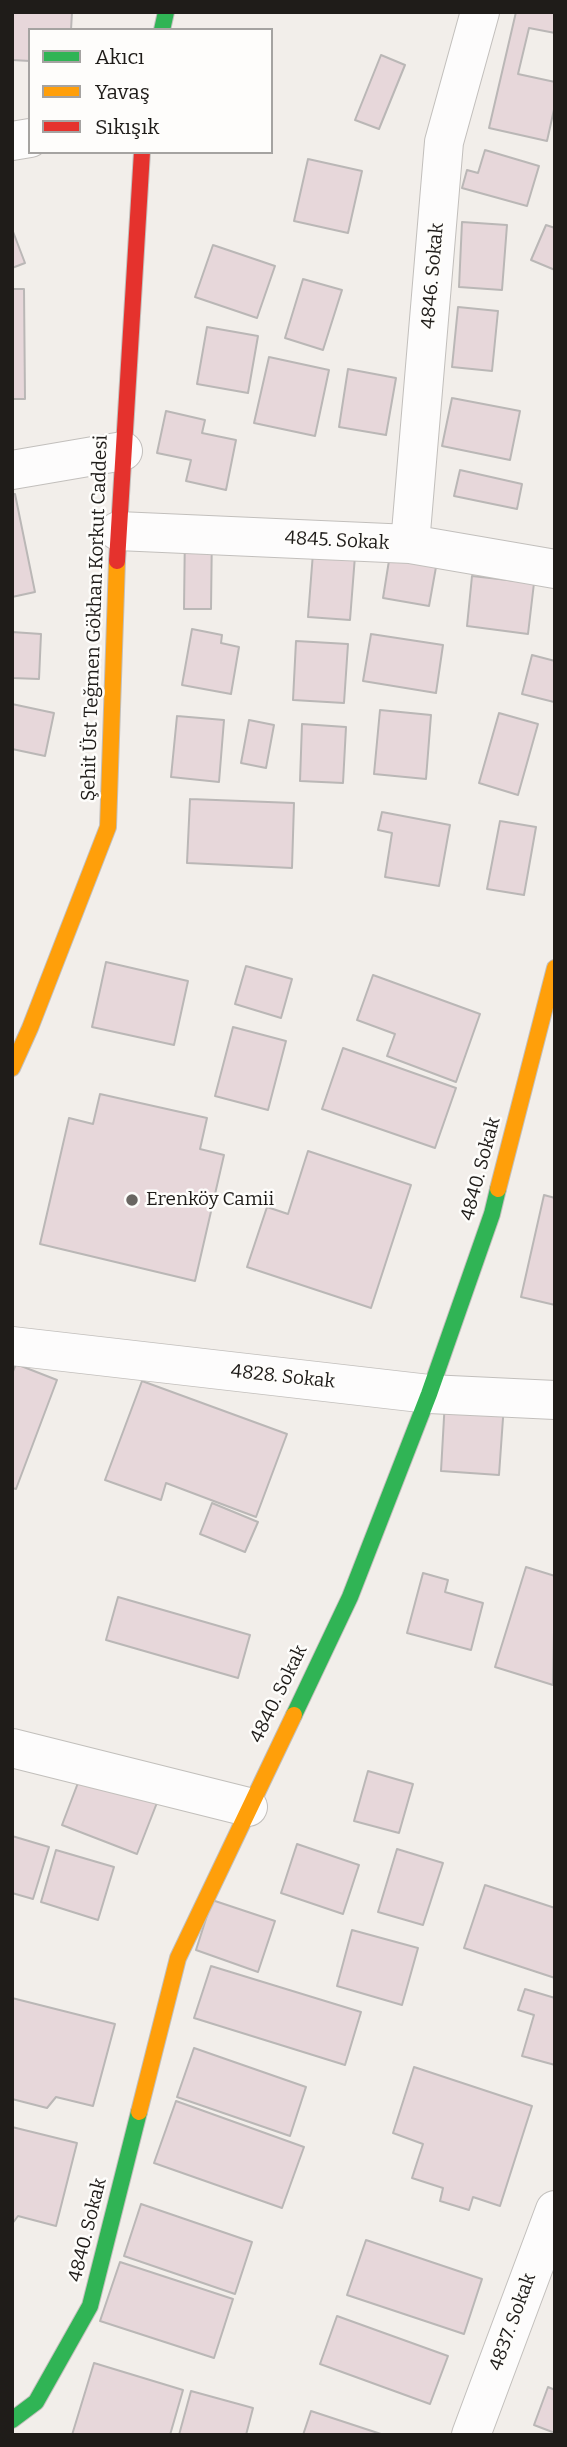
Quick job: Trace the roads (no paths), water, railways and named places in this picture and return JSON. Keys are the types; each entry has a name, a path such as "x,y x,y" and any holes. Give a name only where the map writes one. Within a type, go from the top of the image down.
{"street":[{"name":"4846. Sokak","path":"410,544 444,142 480,12"},
{"name":"Şehit Üst Teğmen Gökhan Korkut Caddesi","path":"12,1068 21,1026 108,827 122,451 142,154"},
{"path":"12,470 122,451"},
{"name":"4845. Sokak","path":"118,531 410,544 555,569"},
{"name":"4840. Sokak","path":"12,2420 36,2402 90,2306 178,1958 350,1597 429,1394 492,1214 555,968"},
{"name":"4828. Sokak","path":"12,1346 429,1394 555,1400"},
{"path":"12,1748 248,1807"},
{"name":"4837. Sokak","path":"471,2435 555,2210"}],"place":[{"name":"Erenköy Camii","path":"132,1200"}]}
